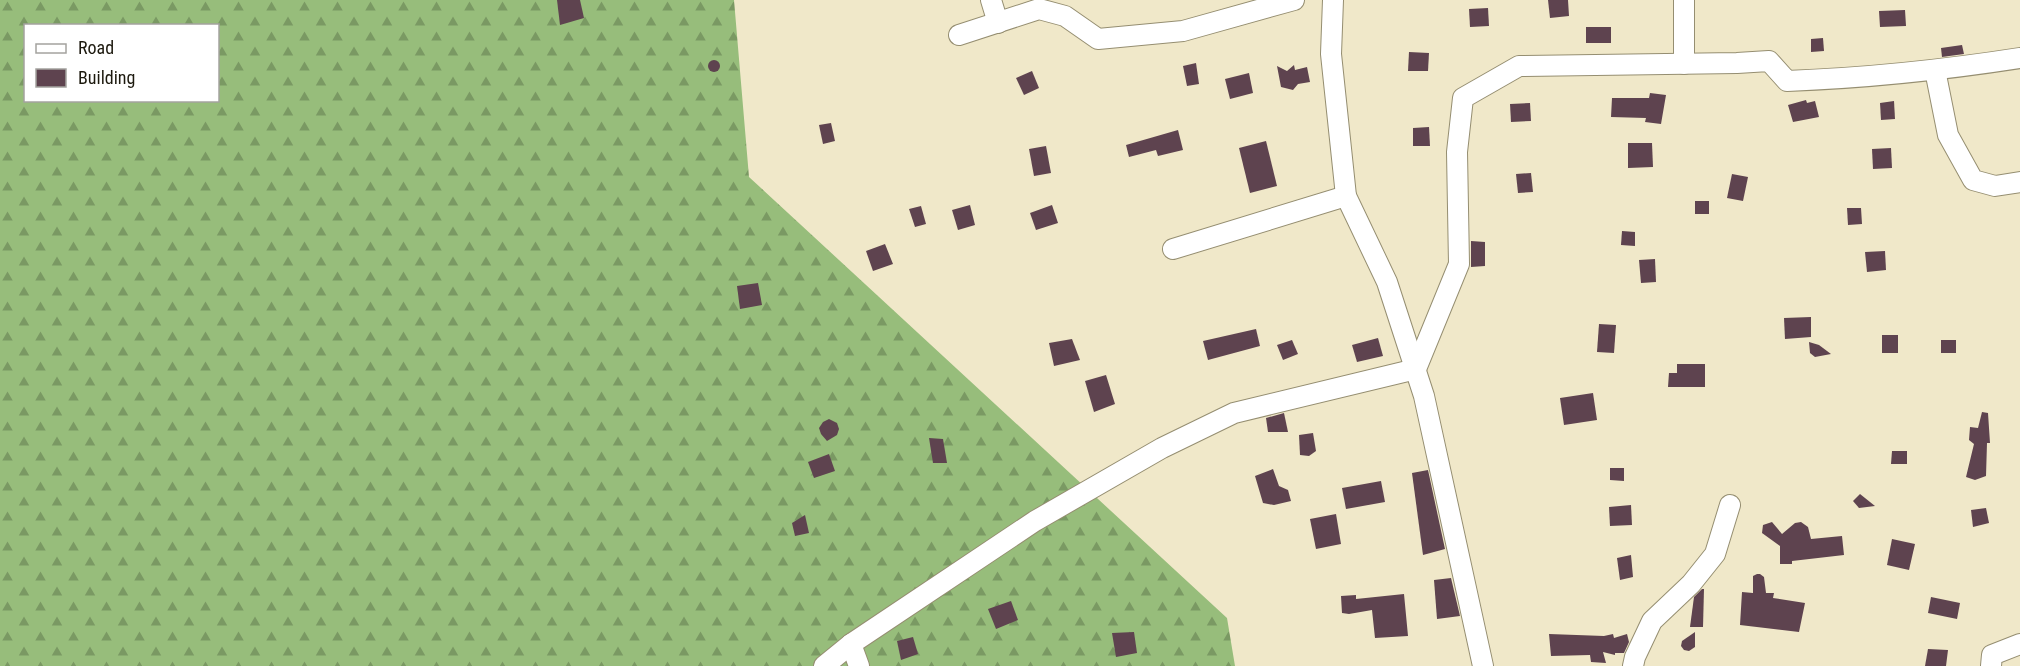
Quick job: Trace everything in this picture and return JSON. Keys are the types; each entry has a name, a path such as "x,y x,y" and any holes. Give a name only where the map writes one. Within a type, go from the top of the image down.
{"street":[{"path":"991,0 998,23"},
{"path":"959,35 1040,9 1065,16 1098,39 1183,31 1294,0"},
{"path":"1334,0 1332,54 1346,196 1387,282 1424,396 1483,666"},
{"path":"1684,0 1684,64"},
{"path":"1416,369 1459,264 1457,152 1463,98 1519,66 1769,61 1786,81 1935,70 2020,58"},
{"path":"1935,70 1948,135 1973,180 1995,186 2020,182"},
{"path":"1173,249 1346,196"},
{"path":"824,666 850,644 1035,521 1162,448 1234,413 1416,369"},
{"path":"1633,666 1652,621 1691,584 1715,554 1730,505"},
{"path":"850,644 859,666"},
{"path":"1991,666 1992,656 2020,644"}],"green space":[{"path":"0,0 734,0 749,177 1227,618 1235,666 0,666"}],"building":[{"path":"557,0 580,0 584,18 560,25"},
{"path":"1548,0 1568,0 1569,16 1550,18"},
{"path":"1488,8 1489,26 1470,27 1469,9"},
{"path":"1905,10 1906,26 1880,27 1879,11"},
{"path":"1586,27 1611,27 1611,43 1586,43"},
{"path":"1823,38 1824,51 1811,52 1811,39"},
{"path":"1962,45 1964,54 1942,57 1941,48"},
{"path":"1409,52 1429,53 1428,71 1408,71"},
{"path":"716,60 719,61 719,71 712,72 709,71 708,64 709,61"},
{"path":"1196,63 1199,84 1187,86 1183,66"},
{"path":"1294,65 1295,70 1307,67 1310,82 1298,84 1293,90 1281,87 1277,66 1287,71"},
{"path":"1032,71 1039,88 1024,95 1016,78"},
{"path":"1249,73 1253,93 1230,99 1225,79"},
{"path":"1650,93 1666,95 1661,124 1645,122 1646,118 1611,117 1612,98 1649,98"},
{"path":"1806,100 1807,103 1815,101 1819,117 1793,122 1788,105"},
{"path":"1894,101 1895,119 1881,120 1880,103"},
{"path":"1530,103 1531,121 1511,122 1510,104"},
{"path":"831,123 835,141 823,144 819,125"},
{"path":"1429,127 1430,146 1413,146 1413,128"},
{"path":"1178,130 1183,150 1158,156 1156,150 1129,157 1126,145"},
{"path":"1266,141 1277,186 1250,193 1239,148"},
{"path":"1628,143 1652,143 1653,167 1628,168"},
{"path":"1046,146 1051,173 1034,176 1029,149"},
{"path":"1891,148 1892,168 1873,169 1872,149"},
{"path":"1531,173 1533,192 1518,193 1516,174"},
{"path":"1732,174 1748,177 1743,201 1727,198"},
{"path":"1695,201 1709,201 1709,214 1695,214"},
{"path":"970,205 975,225 958,230 952,210"},
{"path":"1052,205 1058,223 1036,230 1030,213"},
{"path":"921,206 926,224 915,227 909,209"},
{"path":"1847,208 1861,208 1862,224 1848,225"},
{"path":"1622,231 1635,232 1635,246 1621,245"},
{"path":"1471,241 1485,242 1485,266 1471,267"},
{"path":"885,244 893,264 873,271 866,251"},
{"path":"1885,251 1886,270 1867,272 1865,252"},
{"path":"1655,259 1656,282 1641,283 1639,260"},
{"path":"758,283 762,305 740,309 737,286"},
{"path":"1811,317 1811,337 1785,339 1784,318"},
{"path":"1599,324 1616,325 1614,353 1597,352"},
{"path":"1256,329 1260,346 1208,360 1203,341"},
{"path":"1882,335 1898,335 1898,353 1882,353"},
{"path":"1378,338 1383,356 1357,362 1352,345"},
{"path":"1072,339 1080,360 1054,366 1049,343"},
{"path":"1292,340 1298,354 1283,360 1277,345"},
{"path":"1941,340 1956,340 1956,353 1941,353"},
{"path":"1809,342 1819,345 1831,354 1815,357 1810,353"},
{"path":"1677,364 1705,364 1705,387 1668,387 1669,373 1677,373"},
{"path":"1106,375 1115,404 1094,412 1085,381"},
{"path":"1593,393 1597,420 1564,425 1560,398"},
{"path":"1982,412 1988,413 1990,443 1987,443 1986,476 1975,480 1966,477 1974,444 1969,440 1970,427 1978,428"},
{"path":"1284,413 1288,432 1268,432 1266,418"},
{"path":"829,419 837,423 839,429 837,435 827,441 819,428"},
{"path":"1313,433 1316,451 1309,456 1300,455 1299,435"},
{"path":"929,438 943,439 947,463 933,463"},
{"path":"1892,451 1907,451 1907,464 1891,464"},
{"path":"829,454 835,471 814,478 808,462"},
{"path":"1610,468 1624,468 1624,481 1610,480"},
{"path":"1273,469 1279,486 1288,490 1291,501 1274,505 1263,503 1255,476"},
{"path":"1428,470 1445,549 1423,555 1412,473"},
{"path":"1381,481 1385,502 1346,509 1342,488"},
{"path":"1860,494 1875,506 1859,508 1853,501"},
{"path":"1631,505 1632,525 1610,526 1609,507"},
{"path":"1986,508 1989,523 1973,527 1971,510"},
{"path":"1336,514 1341,544 1316,549 1310,519"},
{"path":"805,515 809,533 795,536 792,523"},
{"path":"1772,522 1782,534 1795,523 1801,522 1808,527 1811,539 1842,536 1844,555 1780,564 1780,546 1762,533 1763,525"},
{"path":"1892,539 1915,544 1909,570 1887,565"},
{"path":"1631,555 1633,577 1620,580 1617,558"},
{"path":"1757,574 1764,577 1766,593 1774,593 1773,598 1805,603 1799,632 1740,625 1742,592 1753,593 1753,576"},
{"path":"1451,578 1460,616 1437,619 1434,580"},
{"path":"1704,589 1703,627 1690,627 1694,597"},
{"path":"1404,594 1408,636 1375,638 1372,610 1342,613 1341,596 1356,595 1356,599"},
{"path":"1931,597 1960,603 1957,619 1928,613"},
{"path":"1011,601 1018,620 996,629 988,609"},
{"path":"1134,632 1137,653 1116,657 1112,633"},
{"path":"1695,632 1695,647 1689,651 1684,650 1681,646 1682,641"},
{"path":"1549,634 1604,636 1613,634 1614,638 1627,634 1629,642 1624,653 1615,653 1615,655 1603,652 1606,663 1591,662 1590,655 1551,656"},
{"path":"913,637 918,654 901,660 897,641"},
{"path":"1928,649 1948,650 1946,666 1925,666"}]}
